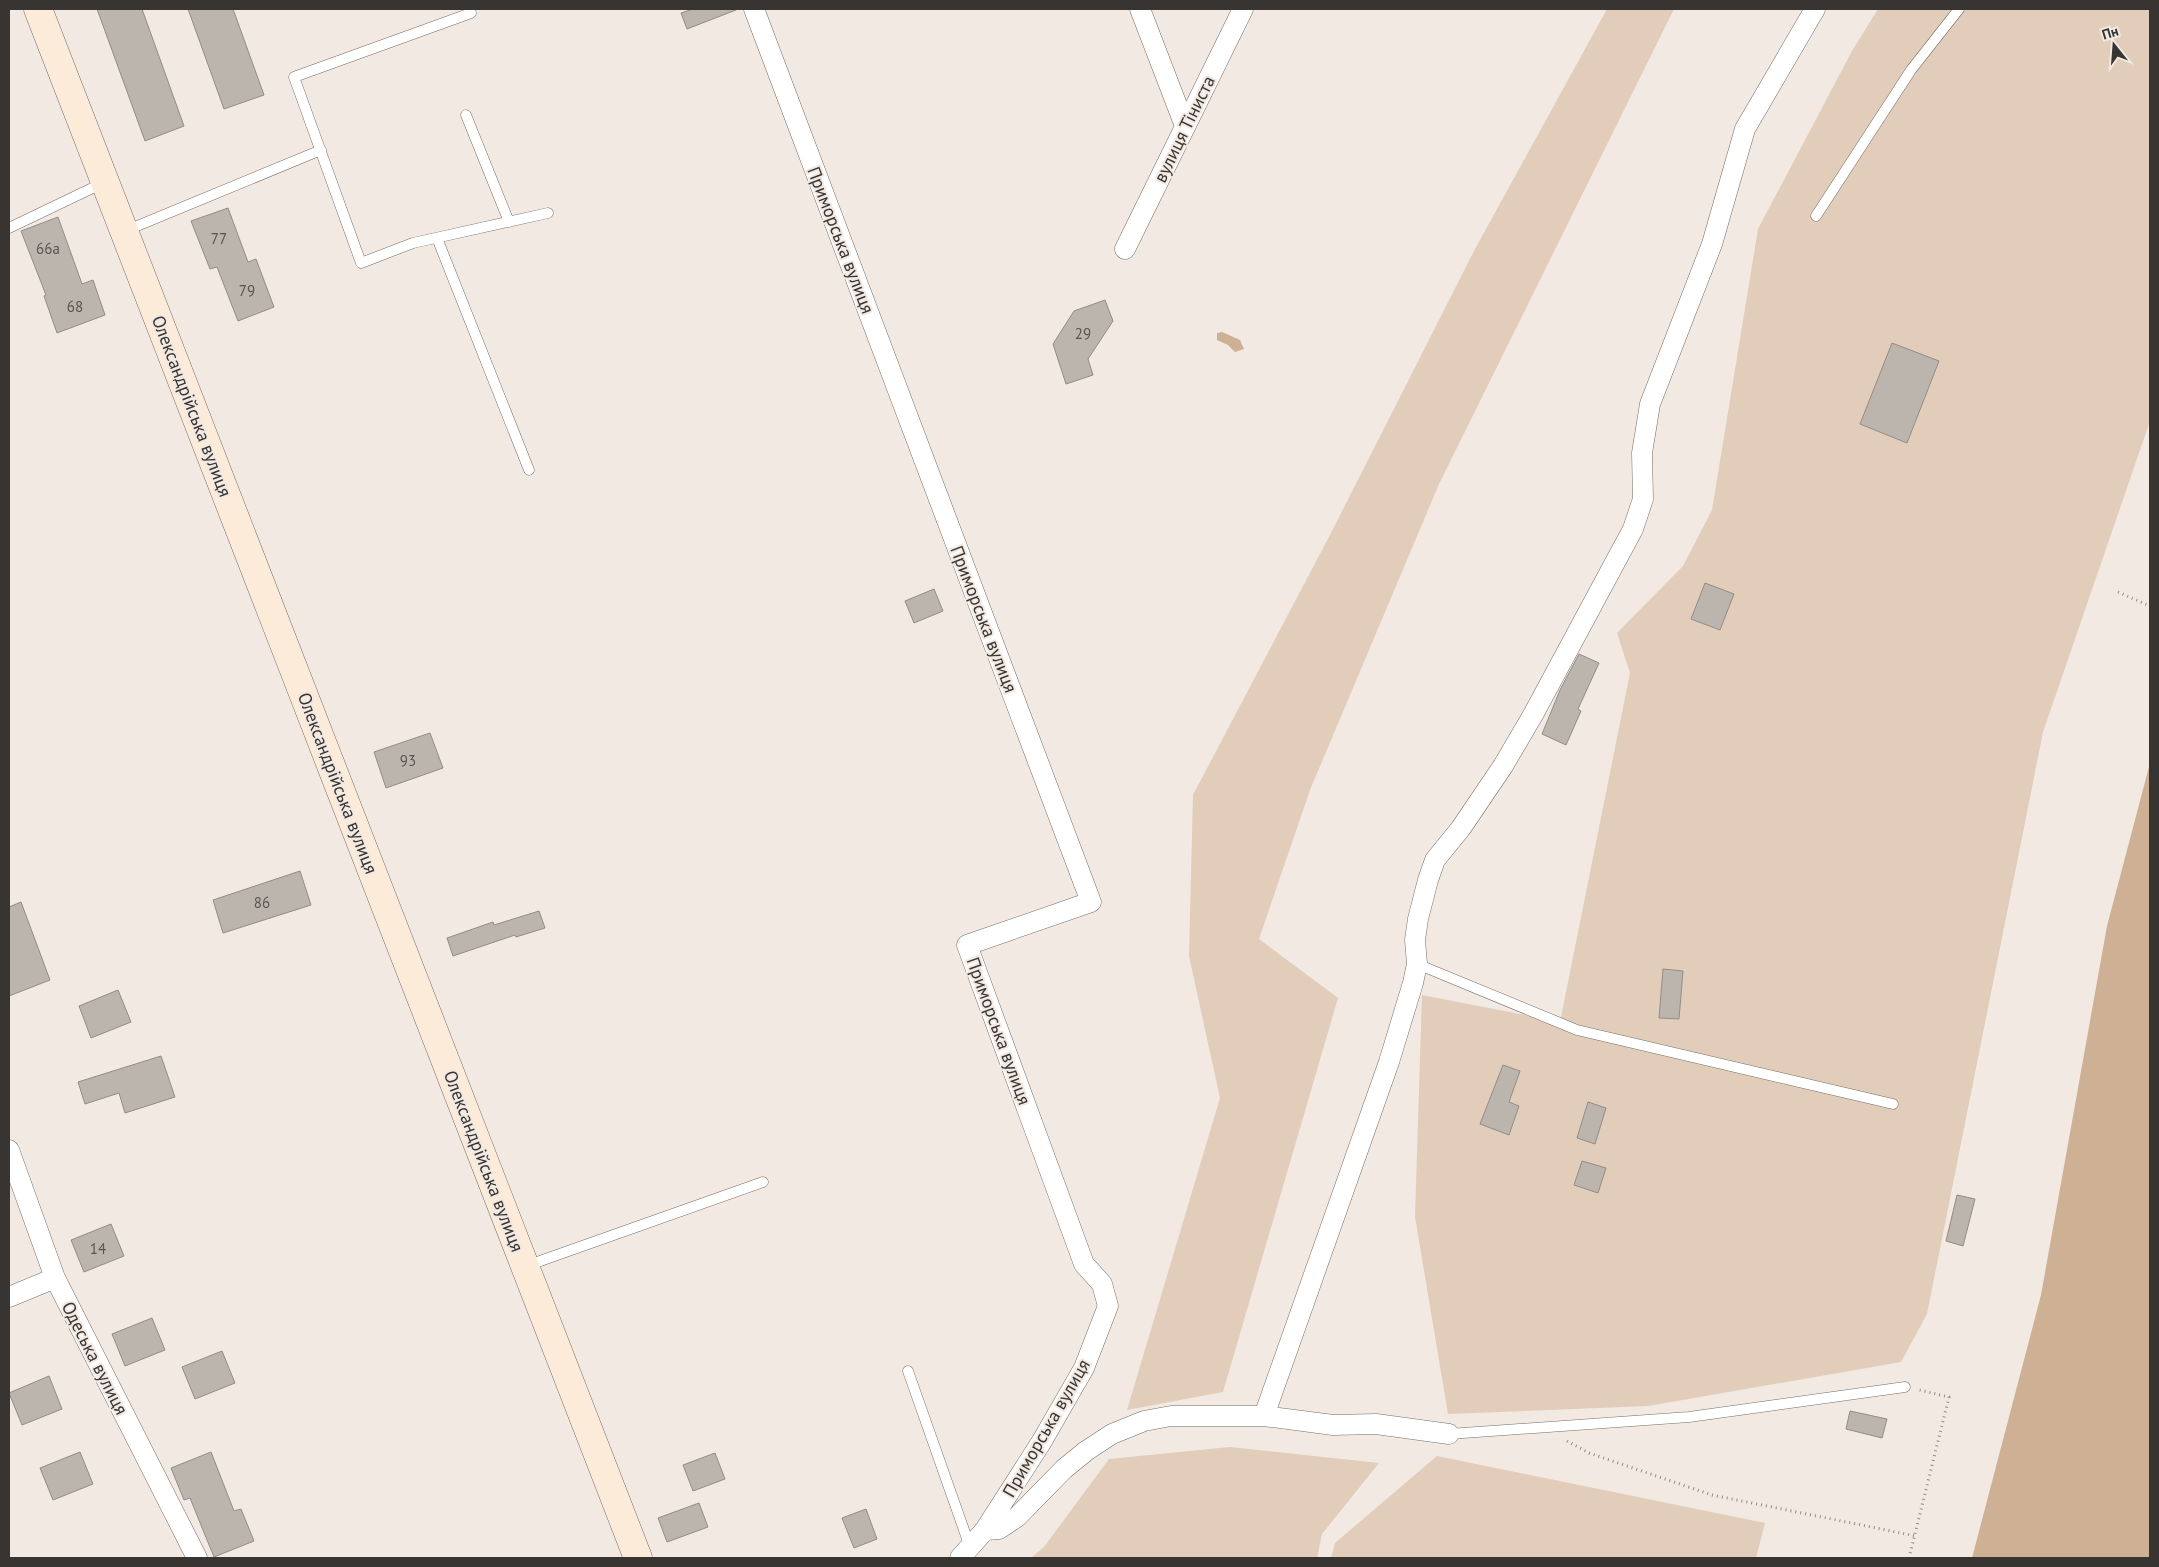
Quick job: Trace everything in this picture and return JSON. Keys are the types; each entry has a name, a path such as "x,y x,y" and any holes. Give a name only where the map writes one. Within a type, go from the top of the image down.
{"street":[{"name":"Олександрійська вулиця","path":"38,9 638,1558"},
{"name":"Приморська вулиця","path":"754,9 1091,902 967,945 1084,1264 1102,1284 1108,1306 1084,1368 1024,1471 985,1530"},
{"path":"1140,9 1185,126"},
{"name":"вулиця Тіниста","path":"1125,249 1243,9"},
{"path":"1264,1416 1389,1062 1417,964 1415,940 1418,919 1435,860 1461,828 1534,713 1633,529 1643,499 1642,453 1650,404 1712,244 1745,129 1815,9"},
{"name":"Одеська вулиця","path":"9,1150 55,1278 197,1558"},
{"path":"9,1297 55,1278"},
{"name":"Приморська вулиця","path":"985,1530 999,1529 1017,1517 1064,1469 1112,1434 1144,1421 1171,1416 1264,1416 1333,1425 1376,1424 1449,1434"},
{"path":"965,1553 985,1530"}],"lane":[{"path":"1816,216 1911,70 1959,9"},
{"path":"472,13 294,77 361,263 414,243 548,213"},
{"path":"466,115 509,222"},
{"path":"125,232 321,150"},
{"path":"9,228 105,182"},
{"path":"437,238 529,470"},
{"path":"1417,964 1577,1030 1893,1104"},
{"path":"525,1266 763,1182"},
{"path":"908,1372 965,1553"},
{"path":"1449,1434 1689,1417 1905,1387"}],"path":[{"path":"2118,592 2150,606"},
{"path":"1905,1387 1949,1397 1910,1558"},
{"path":"1543,1428 1589,1453 1712,1495 1916,1536"}],"shaded area":[{"path":"1607,9 1674,9 1439,484 1310,790 1259,939 1338,998 1223,1392 1127,1410 1220,1098 1189,956 1193,795 1331,533 1475,249"},
{"path":"1878,9 2150,9 2150,421 2043,732 1927,1314 1901,1362 1648,1406 1448,1414 1415,1217 1422,995 1560,1022 1630,673 1617,633 1683,566 1712,510 1758,229 1852,51"},
{"path":"1222,332 1240,340 1244,349 1235,352 1228,345 1217,340 1217,333"},
{"path":"2150,763 2150,1558 1972,1558 2041,1295 2107,926"},
{"path":"1230,1447 1379,1463 1322,1534 1317,1558 1031,1558 1044,1547 1109,1459"},
{"path":"1437,1456 1765,1523 1756,1558 1331,1558 1335,1543"}],"building":[{"path":"97,9 142,9 184,126 145,141"},
{"path":"188,9 233,9 264,95 224,109"},
{"path":"693,9 736,10 687,29 681,13"},
{"path":"228,208 248,262 256,259 274,307 238,321 217,267 210,269 191,221"},
{"path":"58,217 82,284 93,280 105,315 57,333 44,296 46,295 21,231"},
{"path":"1105,300 1113,321 1088,359 1093,375 1066,384 1053,344 1074,311"},
{"path":"1892,343 1939,361 1907,443 1860,424"},
{"path":"1705,583 1734,594 1720,630 1691,619"},
{"path":"934,589 943,611 914,623 905,601"},
{"path":"1579,654 1599,663 1578,709 1581,711 1566,745 1542,734 1560,690"},
{"path":"430,733 443,768 386,788 374,752"},
{"path":"300,871 311,905 223,933 213,900"},
{"path":"21,902 50,980 9,996 9,907"},
{"path":"539,911 545,928 516,937 515,935 453,956 447,938 493,922 494,925"},
{"path":"1663,969 1683,971 1679,1019 1659,1018"},
{"path":"118,990 131,1022 91,1038 79,1006"},
{"path":"161,1056 175,1097 125,1113 119,1093 85,1104 78,1082"},
{"path":"1503,1065 1520,1071 1509,1102 1519,1106 1509,1135 1480,1124"},
{"path":"1588,1102 1606,1108 1595,1144 1577,1138"},
{"path":"1582,1161 1606,1168 1598,1193 1574,1185"},
{"path":"1957,1195 1975,1199 1963,1246 1946,1241"},
{"path":"111,1224 124,1256 84,1272 71,1240"},
{"path":"152,1318 165,1350 125,1366 112,1334"},
{"path":"222,1351 235,1383 195,1399 182,1367"},
{"path":"49,1376 62,1409 22,1425 9,1393"},
{"path":"1850,1411 1887,1419 1882,1438 1846,1429"},
{"path":"80,1452 93,1484 53,1500 40,1468"},
{"path":"211,1452 234,1511 241,1509 254,1541 214,1557 190,1498 184,1500 171,1468"},
{"path":"715,1453 725,1479 693,1491 683,1465"},
{"path":"699,1503 708,1527 667,1542 658,1518"},
{"path":"866,1509 877,1539 854,1548 842,1518"}]}
